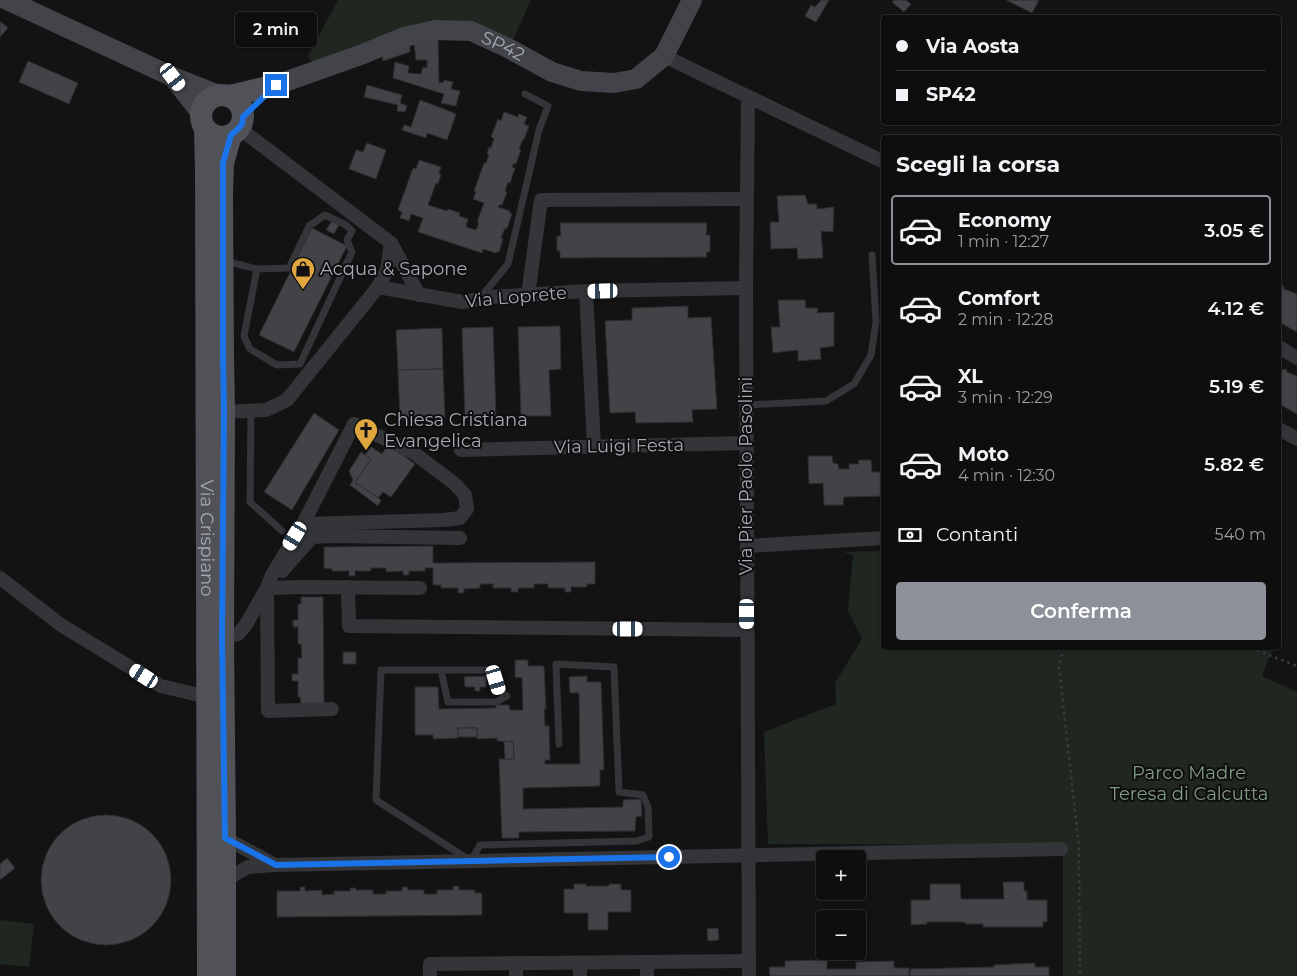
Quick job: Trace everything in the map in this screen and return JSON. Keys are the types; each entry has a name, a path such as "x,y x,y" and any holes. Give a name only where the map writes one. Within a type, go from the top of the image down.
{"main road":[{"path":"7,0 173,77 235,99 243,110 238,127 223,137 216,136 173,77"},
{"name":"SP42","path":"224,95 276,85 363,54 404,37 436,30 470,32 508,48 552,72 581,81 614,83 636,79 664,56 692,0"},
{"name":"SP42","path":"238,127 276,85"},
{"path":"203,120 204,104 211,98 224,95"},
{"name":"Via Crispiano","path":"203,120 206,192 208,976"},
{"name":"Via Crispiano","path":"225,976 222,638 224,412 223,163 238,127"}],"street":[{"path":"664,56 881,161"},
{"name":"Via Pier Paolo Pasolini","path":"748,97 746,199 748,976"},
{"path":"238,127 391,244 419,295"},
{"path":"528,295 541,200 746,199"},
{"path":"224,412 266,410 287,400 378,288 387,270 391,244"},
{"name":"Via Loprete","path":"378,288 462,302 491,297 586,291 746,288"},
{"path":"586,291 594,446"},
{"path":"1281,348 1297,358"},
{"path":"222,638 238,634 245,626 267,588 272,575 303,524 354,424 414,453 448,478 465,495 467,509 460,518 444,520 303,524"},
{"path":"1281,430 1297,439"},
{"name":"Via Luigi Festa","path":"461,450 746,443"},
{"path":"332,709 268,710 267,588 312,537 460,538"},
{"path":"747,546 881,538"},
{"path":"0,578 61,625 161,686 199,696 207,696"},
{"path":"267,588 303,586 420,588"},
{"path":"348,587 349,626 747,630"},
{"path":"225,838 276,865"},
{"path":"225,880 248,867 276,865 1061,849"},
{"path":"430,970 647,969 748,961"}],"lane":[{"path":"479,299 508,264 539,130 548,106 525,94"},
{"path":"223,260 257,269 289,268 309,226 325,215 346,225 352,231 347,240 352,252 300,364 276,365 250,349 244,336 257,269"},
{"path":"746,404 826,401 854,384 871,356 875,331 872,255"},
{"path":"251,410 250,502 282,530"},
{"path":"441,670 448,702 496,702 507,696 498,690 492,670 441,670 381,670 376,800 471,861 480,845 637,841 650,837 648,808 643,795 619,792 614,666 556,664 559,744"}],"path":[{"path":"1063,650 1059,666 1079,848 1080,976"},
{"path":"1256,650 1297,666"}],"green space":[{"path":"338,0 531,0 513,40 444,19 312,63 308,56"},
{"name":"Parco Madre Teresa di Calcutta","path":"881,551 881,650 1272,650 1262,676 1297,692 1297,976 1063,976 1063,845 768,844 764,732 836,704 835,683 862,639 848,611 853,555 844,552"},
{"path":"0,920 34,924 29,967 0,964"}],"building":[{"path":"821,0 829,0 816,22 805,16 811,5 815,7"},
{"path":"894,0 906,0 911,4 904,12 892,2"},
{"path":"1006,0 1039,0 1032,13"},
{"path":"0,21 8,28 0,37"},
{"path":"438,38 439,83 444,82 444,80 453,82 451,89 460,91 456,106 441,103 444,94 393,78 395,62 409,66 408,73 421,74 423,67 427,68 427,60 416,60 414,43"},
{"path":"410,44 410,52 383,61 382,54"},
{"path":"28,61 78,83 69,104 19,82"},
{"path":"367,85 402,95 400,103 407,106 405,112 397,111 398,105 364,97"},
{"path":"420,100 456,114 447,140 427,133 426,138 402,130 404,125 411,127"},
{"path":"504,112 518,117 519,114 527,117 524,124 529,126 519,149 521,150 516,164 514,163 512,167 515,168 505,191 507,192 502,205 498,207 510,211 512,214 507,229 505,228 501,238 503,239 499,252 496,253 483,249 482,253 418,232 423,218 411,214 409,221 400,218 402,212 398,210 413,168 416,169 419,160 441,167 438,184 436,183 428,205 460,213 459,216 468,219 466,227 476,230 484,203 473,199 476,192 474,191 484,163 486,163 489,155 487,154 489,147 491,148 494,138 491,137 498,119 501,121"},
{"path":"367,143 386,150 376,179 349,169 356,150 363,152"},
{"path":"805,195 808,204 817,204 817,209 834,207 833,232 821,231 823,258 798,259 797,248 771,249 770,222 779,222 777,196"},
{"path":"332,221 339,225 334,234 326,230"},
{"path":"560,223 707,223 706,235 710,235 710,252 706,252 707,257 560,258 560,251 557,251 557,236 561,236"},
{"name":"Acqua & Sapone","path":"312,228 347,246 294,352 259,335"},
{"path":"1281,285 1283,285 1284,289 1297,294 1297,332 1281,323"},
{"path":"778,300 805,300 806,308 818,308 817,313 834,312 834,346 820,348 821,359 798,361 798,350 773,353 771,327 780,327"},
{"path":"688,306 688,318 711,317 717,409 692,410 693,422 636,423 635,412 610,413 605,321 632,320 632,308"},
{"path":"560,326 561,369 549,370 551,416 521,416 518,327"},
{"path":"493,327 496,416 465,417 462,328"},
{"path":"442,328 443,369 398,370 396,330"},
{"path":"443,369 445,418 400,420 398,370"},
{"path":"1281,369 1286,369 1287,372 1297,376 1297,414 1281,405"},
{"path":"314,413 339,430 292,510 264,492"},
{"path":"388,445 415,464 391,497 383,492 378,498 355,482 371,459 365,455 371,447 382,454"},
{"path":"361,452 371,459 355,482 381,500 378,506 350,485 353,480 349,471"},
{"path":"808,456 832,456 833,463 838,464 839,469 849,469 849,464 859,464 858,460 871,460 872,472 881,472 881,496 844,497 843,505 824,505 823,483 809,484"},
{"path":"433,546 433,563 595,562 595,584 587,584 587,587 571,587 571,592 565,592 565,588 548,588 548,584 534,584 534,588 518,588 518,592 511,592 511,588 493,588 493,584 480,584 480,588 464,589 464,593 458,593 458,588 441,588 441,585 433,585 433,568 425,568 425,571 409,571 409,575 403,575 403,571 386,572 386,568 371,568 371,571 355,571 355,576 349,576 349,571 332,571 332,569 324,568 324,547"},
{"path":"301,597 323,597 324,704 301,704 300,697 298,697 298,681 292,681 292,674 298,674 298,658 302,658 301,644 298,644 298,627 293,627 293,620 298,620 298,604 301,604"},
{"path":"343,652 356,652 356,664 343,664"},
{"path":"515,660 528,660 528,666 544,666 545,726 549,726 550,760 545,760 545,764 580,764 579,693 570,693 569,677 587,676 587,682 601,682 604,770 600,770 600,786 523,788 523,809 623,807 623,800 641,799 642,816 636,817 635,831 519,832 519,838 502,838 499,759 514,759 513,742 497,741 497,738 477,739 477,728 458,728 458,738 433,739 433,735 415,735 415,687 438,687 439,709 496,708 496,705 509,705 510,710 523,710 522,678 515,677"},
{"path":"486,676 486,687 480,687 480,691 475,691 475,687 465,687 464,677"},
{"path":"458,728 477,728 477,737 458,737"},
{"path":"504,741 513,742 514,759 505,759"},
{"path":"106,815 119,816 131,820 152,834 166,855 170,867 170,893 166,905 152,926 131,940 119,944 106,945 93,944 81,940 60,926 46,905 42,893 41,880 42,867 46,855 60,834 81,820 93,816"},
{"path":"7,858 15,868 0,880 0,864"},
{"path":"1003,882 1024,882 1027,900 1047,900 1047,922 1043,922 1043,927 983,927 983,924 965,924 965,922 927,922 927,924 911,925 911,900 930,900 930,884 960,884 961,899 1004,899"},
{"path":"574,884 609,886 609,884 621,884 621,890 631,890 631,912 608,912 608,930 588,930 588,913 564,913 564,889 574,889"},
{"path":"453,886 459,886 459,890 475,890 475,893 482,893 482,915 277,917 277,891 300,891 300,887 305,887 305,891 322,890 322,895 334,894 334,891 350,891 350,888 356,888 356,890 373,890 373,894 386,894 386,891 402,891 402,887 408,887 408,890 424,890 424,894 437,894 437,890 453,890"},
{"path":"718,928 719,940 708,941 707,929"},
{"path":"827,960 827,969 856,969 856,962 894,961 894,968 909,968 909,976 770,976 769,967 785,967 785,961"},
{"path":"1035,963 1035,967 1049,967 1049,976 910,976 910,969 994,967 994,965"}],"place":[{"name":"Acqua & Sapone","path":"303,290"},
{"name":"Chiesa Cristiana Evangelica","path":"366,451"}],"route":[{"path":"276,85 243,117 242,124 231,135 223,163 224,412 222,638 225,838 276,865 669,857"}]}
